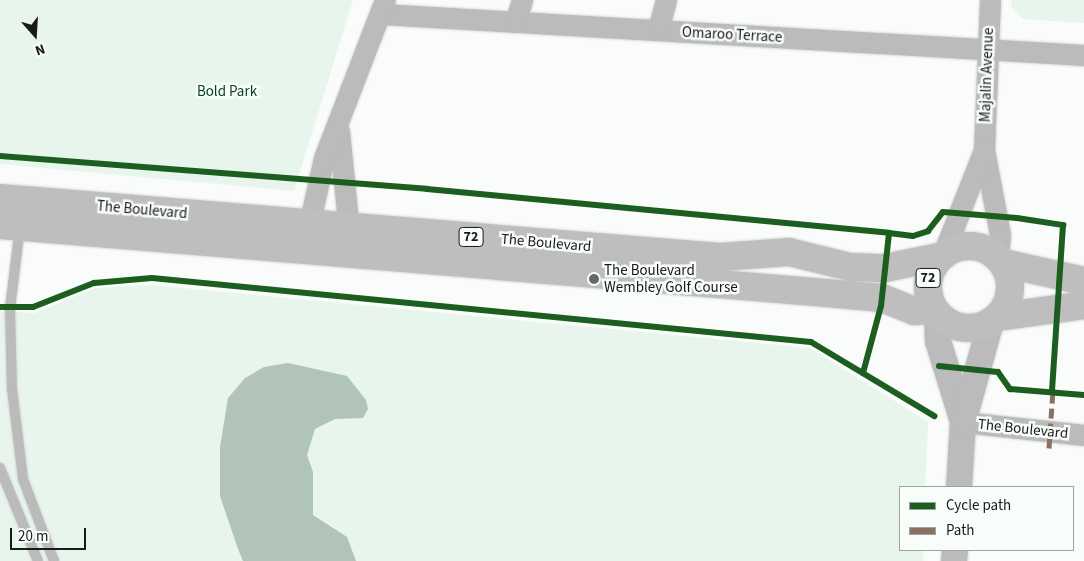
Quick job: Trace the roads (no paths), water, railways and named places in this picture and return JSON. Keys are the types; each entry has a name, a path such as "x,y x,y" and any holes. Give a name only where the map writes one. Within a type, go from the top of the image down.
{"main road":[{"name":"The Boulevard","path":"15,213 308,223 720,257 790,252 850,266 885,268 941,256 961,246 981,247 1001,260 1084,281"},
{"name":"The Boulevard","path":"15,213 304,251 863,296 914,311 935,312 963,328 994,320 1084,305"},
{"name":"72","path":"935,312 927,283 941,256"},
{"path":"994,320 1010,285 1001,260"}],"street":[{"path":"515,22 522,0"},
{"path":"658,30 666,0"},
{"name":"Majalin Avenue","path":"990,0 984,150 1000,235 1001,260"},
{"path":"304,251 308,223 324,158 339,128 383,7"},
{"name":"Omaroo Terrace","path":"383,7 515,22 1084,55"},
{"path":"339,128 341,182 351,227 348,255"},
{"name":"Majalin Avenue","path":"941,256 984,150"},
{"path":"935,312 938,341 963,422"},
{"path":"959,486 963,422 994,320"},
{"name":"The Boulevard","path":"963,422 1084,435"}],"lane":[{"path":"15,213 10,308 12,389 23,479 54,561"},
{"path":"0,468 38,561"}],"place":[{"name":"The Boulevard Wembley Golf Course","path":"594,279"}],"park label":[{"name":"Bold Park","path":"227,92"}]}
